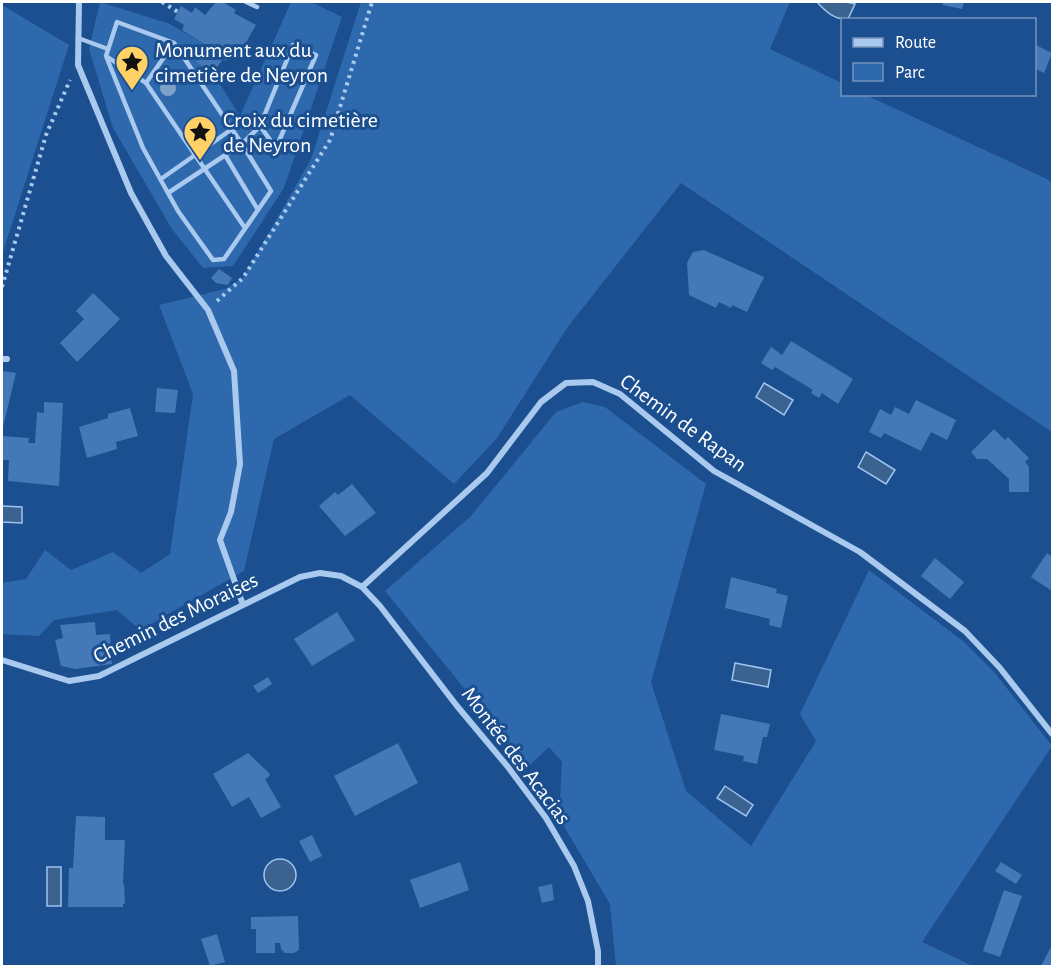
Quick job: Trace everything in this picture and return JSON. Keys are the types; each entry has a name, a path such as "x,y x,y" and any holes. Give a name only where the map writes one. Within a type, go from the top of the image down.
{"street":[{"path":"79,2 78,65 131,193 166,256 208,310 234,371 240,464 231,512 220,540 243,605"},
{"name":"Chemin de Rapan","path":"362,587 487,473 541,402 566,383 593,382 620,394 714,471 860,552 965,631 1000,668 1053,734"},
{"name":"Chemin des Moraises","path":"2,660 69,681 99,676 300,577 320,573 340,576 362,587"},
{"name":"Montée des Acacias","path":"362,587 400,631 546,818 574,866 588,901 598,951 598,966"}],"lane":[{"path":"246,2 257,7"},
{"path":"117,22 174,43 271,191 224,259 213,260 178,211 160,179 143,148 106,56 108,50 117,22"},
{"path":"78,38 108,50"},
{"path":"146,83 174,43"},
{"path":"168,193 242,144 260,126 293,45 315,55 276,148 260,126"},
{"path":"106,56 146,83 245,228"},
{"path":"160,179 232,129"},
{"path":"225,155 258,210"}],"path":[{"path":"162,2 178,12"},
{"path":"208,310 243,278 330,140 372,2"},
{"path":"2,287 46,135 78,65"}],"green space":[{"path":"100,2 170,24 207,46 196,62 213,73 240,116 291,2 311,2 342,17 284,188 233,266 203,268 172,229 113,128 89,49"},
{"path":"361,2 790,2 770,49 841,83 841,96 868,96 1049,180 1052,184 1052,432 681,183 567,328 497,438 454,484 350,395 274,439 244,571 140,630 117,610 54,620 39,636 2,634 2,583 26,579 45,550 71,570 113,552 141,573 170,554 193,394 159,305 225,289 243,278 311,159"},
{"path":"2,5 69,45 2,255"},
{"path":"583,402 605,407 706,484 651,682 686,791 751,846 816,741 800,714 869,570 963,641 995,673 1052,746 922,942 973,966 616,966 610,904 559,818 562,762 549,747 528,767 385,591 471,516 556,412"}],"shaded area":[{"path":"817,2 855,4 848,18 839,18"},
{"path":"764,383 793,400 784,415 756,397"},
{"path":"866,452 895,470 886,484 858,467"},
{"path":"2,506 22,507 22,523 2,522"},
{"path":"735,663 771,670 768,687 732,680"},
{"path":"725,786 753,805 746,816 717,798"},
{"path":"280,859 291,864 296,875 291,886 280,891 269,886 264,875 269,864"},
{"path":"47,867 61,867 61,906 47,906"}],"building":[{"path":"216,2 223,2 236,10 234,13 256,25 237,58 229,58 226,61 223,59 213,73 196,62 207,46 182,30 184,25 174,19 181,6 192,13 195,7 205,15"},
{"path":"942,2 964,2 962,9 943,5"},
{"path":"1036,45 1052,53 1044,73 1036,69"},
{"path":"704,250 764,277 747,312 719,302 716,308 689,295 687,263 693,252"},
{"path":"219,269 232,278 228,285 216,283 211,278"},
{"path":"93,293 120,319 77,362 60,343 84,319 76,311"},
{"path":"791,341 853,379 838,404 822,393 819,398 811,393 813,390 775,367 772,370 761,363 771,347 782,355"},
{"path":"2,371 16,373 2,431"},
{"path":"157,388 178,390 175,413 155,412"},
{"path":"916,400 956,420 947,440 931,432 921,451 884,433 881,438 869,432 880,409 891,415 895,407 909,414"},
{"path":"44,402 63,403 59,486 8,481 9,460 2,460 2,436 29,438 28,443 35,443 37,412 44,413"},
{"path":"130,408 138,436 116,442 117,449 87,458 79,427 108,418 108,414"},
{"path":"994,429 1005,440 1008,437 1029,458 1025,462 1029,467 1029,492 1009,492 1009,479 987,459 977,459 971,452"},
{"path":"352,484 376,513 345,536 319,506 335,492 338,495"},
{"path":"1047,553 1052,557 1052,591 1031,577"},
{"path":"935,558 964,582 950,599 921,576"},
{"path":"731,577 777,589 776,593 788,596 781,628 769,625 770,619 725,608"},
{"path":"337,612 355,640 312,666 294,639"},
{"path":"95,622 96,635 110,634 112,664 75,669 61,666 55,640 63,638 60,625"},
{"path":"268,677 272,684 258,693 253,686"},
{"path":"721,714 770,724 767,737 763,737 757,764 743,761 744,756 714,750"},
{"path":"398,743 418,783 355,816 334,776"},
{"path":"248,753 269,773 270,776 265,779 281,807 261,818 249,797 232,807 213,774"},
{"path":"76,816 105,817 105,840 125,840 123,884 125,904 123,907 68,907 69,868 73,868"},
{"path":"312,835 322,856 310,862 299,841"},
{"path":"460,862 469,890 420,908 410,880"},
{"path":"1001,862 1022,875 1016,884 995,871"},
{"path":"552,884 554,900 542,903 538,887"},
{"path":"1004,890 1022,896 1000,957 983,951"},
{"path":"298,916 299,950 294,953 285,953 280,943 275,943 275,953 256,953 256,929 251,929 251,917"},
{"path":"217,934 225,962 210,966 201,939"},
{"path":"1052,945 1052,966 1041,966"}],"place":[{"name":"Monument aux du cimetière de Neyron","path":"132,91"},
{"name":"Croix du cimetière de Neyron","path":"200,161"}]}
